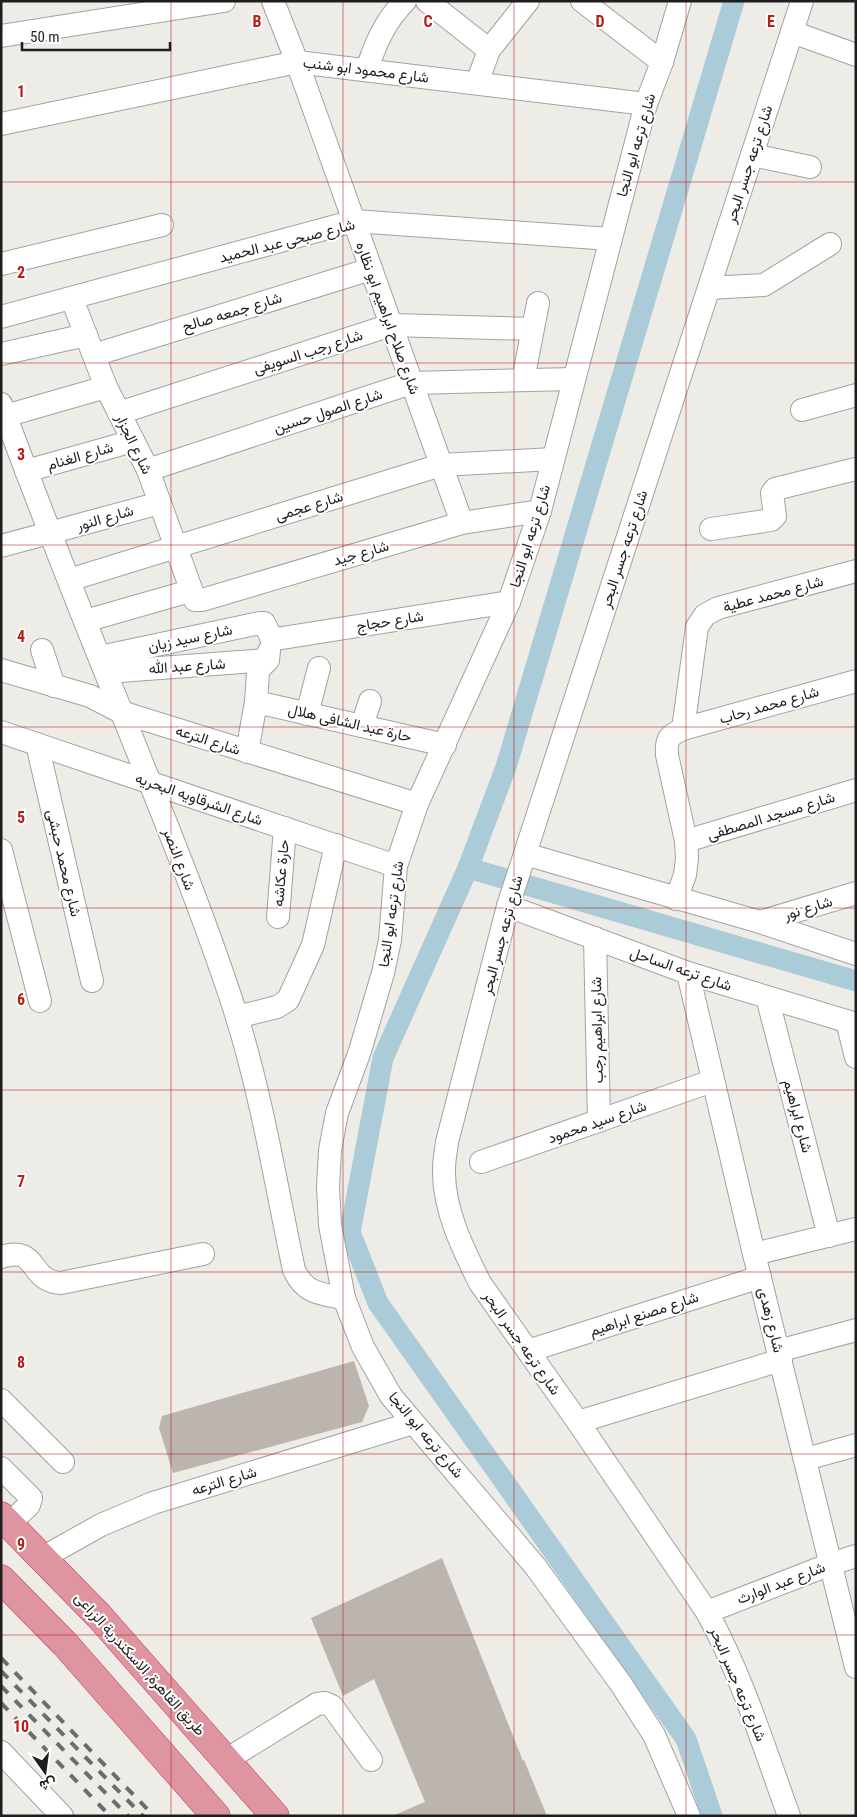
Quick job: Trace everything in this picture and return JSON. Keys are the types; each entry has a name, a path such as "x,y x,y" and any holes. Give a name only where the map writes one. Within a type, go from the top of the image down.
{"highway":[{"name":"طريق القاهرة, الاسكندرية الزراعى","path":"5,1520 99,1616 275,1816"},
{"path":"1,1579 65,1644 216,1816"}],"street":[{"path":"1,36 224,1"},
{"path":"367,70 374,48 384,27 405,1"},
{"path":"427,1 489,50"},
{"path":"477,83 489,50 528,1"},
{"path":"582,1 662,62"},
{"name":"شارع ترعه ابو النجا","path":"680,1 662,62 646,104 540,511 509,602 417,804 396,866 390,940 383,973 360,1051 337,1113 330,1150 328,1187 330,1225 344,1298 363,1347 391,1396 473,1490 535,1566 616,1676 654,1735 689,1816"},
{"name":"شارع ترعه جسر البحر","path":"788,1816 746,1698 722,1639 707,1612 578,1422 480,1283 456,1228 447,1196 444,1169 447,1142 508,906 802,1"},
{"name":"شارع صلاح ابراهيم ابو نظاره","path":"279,5 297,62 370,269 462,523"},
{"path":"792,32 856,56"},
{"name":"شارع محمود ابو شنب","path":"1,124 297,62 646,104"},
{"path":"752,155 810,167"},
{"name":"شارع صبحى عبد الحميد","path":"1,317 354,221 610,239"},
{"path":"1,264 162,225"},
{"path":"709,288 764,285 830,244"},
{"name":"شارع جمعه صالح","path":"1,354 90,345 370,269"},
{"name":"شارع الجزار","path":"72,299 106,388 148,470 190,591"},
{"path":"523,380 538,302"},
{"name":"شارع رجب السويفى","path":"119,413 391,325 532,329"},
{"name":"شارع الصول حسين","path":"148,470 411,383 574,379"},
{"path":"3,410 106,388"},
{"path":"802,410 856,395"},
{"name":"شارع النصر","path":"3,410 50,534 150,782 215,953 253,1076 294,1270 298,1280 308,1289 320,1294 344,1298"},
{"name":"شارع الغنام","path":"26,471 133,441"},
{"name":"شارع عجمى","path":"69,580 441,465 553,459"},
{"path":"711,528 771,520 775,516 772,494 775,489 856,469"},
{"name":"شارع النور","path":"1,546 50,534 160,502"},
{"name":"شارع جيد","path":"190,591 195,600 202,600 462,523 540,511"},
{"name":"شارع محمد عطية","path":"683,729 697,627 705,615 718,608 856,571"},
{"path":"85,621 190,591"},
{"name":"شارع حجاج","path":"271,637 276,639 509,602"},
{"name":"شارع سيد زيان","path":"103,665 210,633 262,622 266,625 271,637"},
{"path":"210,633 218,664"},
{"path":"247,752 256,702 258,672 268,660 271,637"},
{"path":"42,650 54,686"},
{"name":"شارع عبد الله","path":"103,665 218,664 268,660"},
{"path":"307,714 319,668"},
{"name":"شارع الترعه","path":"1,670 90,696 121,712 417,804"},
{"name":"شارع محمد رحاب","path":"683,729 856,681"},
{"path":"362,726 370,701"},
{"name":"حارة عبد الشافى هلال","path":"256,702 445,745"},
{"path":"676,899 685,875 686,841 666,755 666,743 670,737 683,729"},
{"name":"شارع الشرقاويه البحريه","path":"1,732 396,866"},
{"name":"شارع محمد حبشى","path":"37,744 92,981"},
{"name":"شارع مسجد المصطفى","path":"686,841 856,790"},
{"name":"حارة عكاشه","path":"278,917 285,828"},
{"path":"236,1017 277,1007 288,1000 313,945 336,845"},
{"path":"1,850 40,1001"},
{"path":"525,854 760,922 856,954"},
{"name":"شارع نور","path":"760,922 856,893"},
{"name":"شارع ترعه الساحل","path":"508,906 688,973 851,1023"},
{"name":"شارع ابراهيم رجب","path":"595,938 599,1121"},
{"name":"شارع زهدى","path":"688,973 712,1081 856,1667"},
{"name":"شارع ابراهيم","path":"767,997 829,1236"},
{"path":"851,1023 856,1057"},
{"name":"شارع سيد محمود","path":"481,1162 712,1081"},
{"path":"754,1254 856,1229"},
{"path":"1,1257 14,1253 23,1255 28,1258 47,1281 61,1283 203,1254"},
{"name":"شارع مصنع ابراهيم","path":"528,1350 760,1277"},
{"path":"578,1422 856,1330"},
{"path":"1,1400 63,1462"},
{"name":"شارع الترعه","path":"42,1558 93,1529 153,1503 414,1423"},
{"path":"806,1459 856,1445"},
{"path":"1,1468 31,1498 29,1505 5,1520"},
{"name":"شارع عبد الوارث","path":"707,1612 856,1556"},
{"path":"226,1760 317,1704 325,1703 332,1706 371,1760"},
{"path":"1,1752 62,1816"}],"building":[{"path":"354,1361 369,1406 362,1422 173,1473 159,1428 162,1416"},
{"path":"442,1558 547,1816 392,1816 425,1802 374,1679 343,1696 311,1618"}],"waterway":[{"path":"712,1816 686,1739 378,1303 350,1232 383,1058 468,868 506,767 734,1"},
{"path":"468,868 856,981"}],"railway":[{"path":"1,1658 154,1816"},
{"path":"1,1671 143,1816"},
{"path":"1,1686 128,1816"},
{"path":"1,1703 110,1816"}]}
